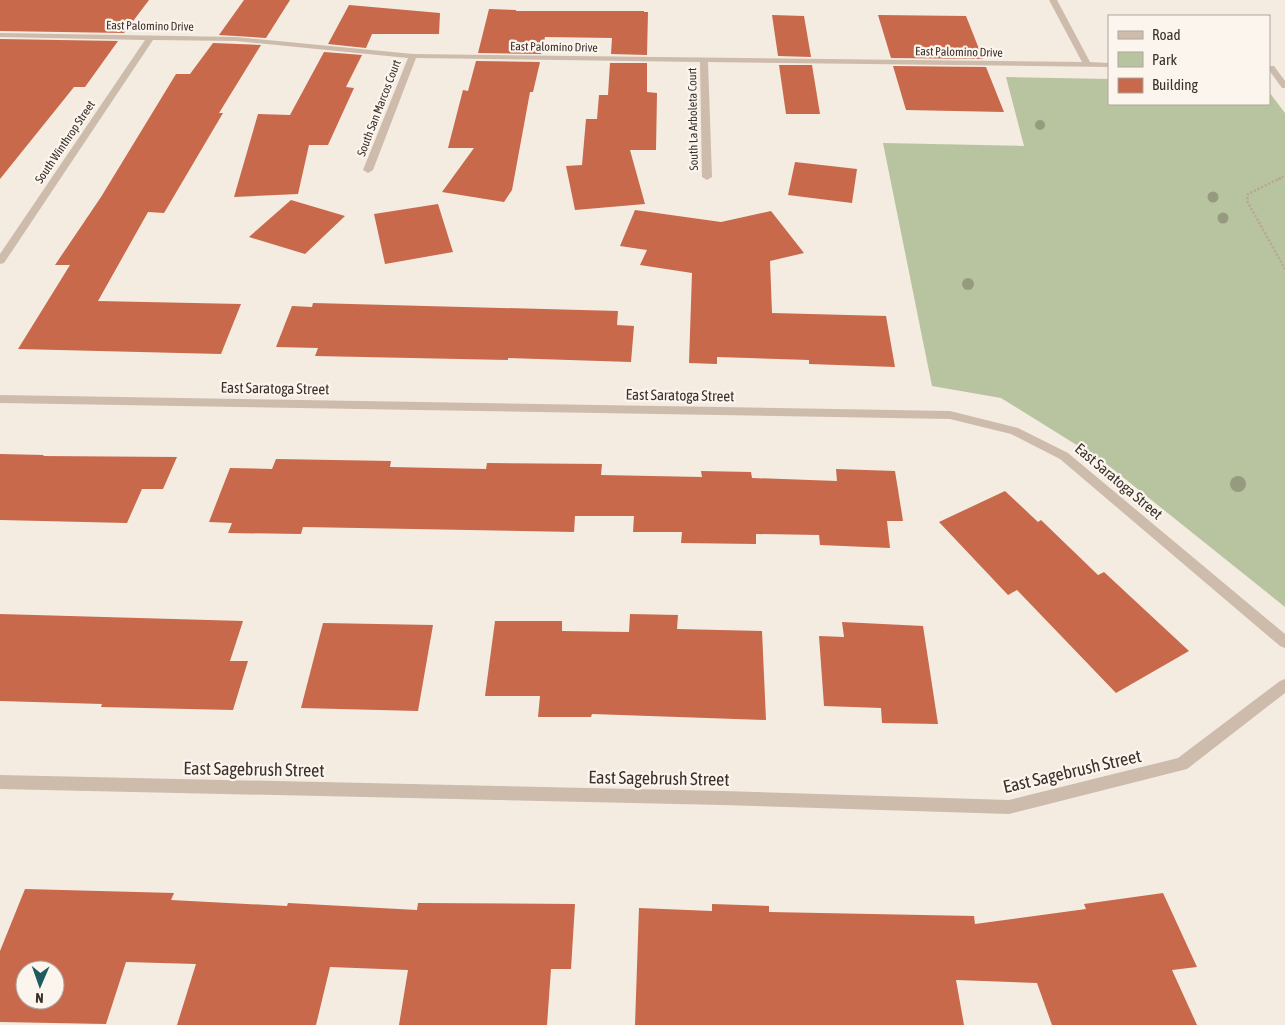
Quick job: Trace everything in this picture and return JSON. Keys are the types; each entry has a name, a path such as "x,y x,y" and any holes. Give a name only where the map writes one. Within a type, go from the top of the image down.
{"street":[{"path":"1054,0 1087,64"},
{"name":"East Palomino Drive","path":"0,36 236,39 413,56 1108,65"},
{"name":"South Winthrop Street","path":"0,261 151,37"},
{"name":"South San Marcos Court","path":"368,170 413,56"},
{"name":"South La Arboleta Court","path":"704,61 707,177"},
{"path":"1270,68 1285,86"},
{"name":"East Saratoga Street","path":"0,399 950,415 1014,431 1064,456 1285,642"},
{"name":"East Sagebrush Street","path":"0,782 722,798 1009,808 1182,764 1285,684"}],"path":[{"path":"1285,176 1248,194 1247,201 1285,269"}],"green space":[{"path":"1006,77 1108,79 1108,105 1270,105 1270,93 1285,113 1285,607 1104,462 1001,398 932,386 883,143 1024,146"}],"building":[{"path":"0,0 149,0 124,33 0,31"},
{"path":"244,0 290,0 266,38 219,35"},
{"path":"349,5 440,13 439,34 372,34 366,48 328,44"},
{"path":"489,9 648,12 647,55 611,54 612,38 545,37 541,54 478,53"},
{"path":"772,15 804,16 811,57 778,56"},
{"path":"878,15 966,16 983,59 891,58"},
{"path":"0,39 118,41 85,87 74,87 0,179"},
{"path":"213,43 261,45 219,113 223,113 164,213 148,212 98,301 241,304 221,354 18,349 70,265 55,265 101,197 176,74 190,74"},
{"path":"324,52 362,55 346,87 354,88 328,145 309,145 298,194 234,197 258,114 290,115"},
{"path":"476,61 540,62 533,92 530,92 512,190 504,202 442,192 474,148 448,148 463,90 468,91"},
{"path":"610,63 647,63 647,92 657,93 656,150 630,150 645,204 575,210 566,166 582,165 586,119 597,119 599,95 608,95"},
{"path":"779,65 812,65 820,114 786,114"},
{"path":"893,66 986,67 1004,112 906,110"},
{"path":"795,162 857,169 852,203 788,195"},
{"path":"291,200 345,216 305,254 249,237"},
{"path":"438,204 453,252 385,264 374,214"},
{"path":"635,210 721,222 771,211 804,253 770,261 772,313 886,316 895,367 809,364 809,360 717,357 717,364 689,363 692,273 640,265 647,250 620,246"},
{"path":"313,303 618,311 617,325 634,326 631,362 508,358 508,360 315,356 318,348 276,347 292,306 312,307"},
{"path":"0,454 177,457 163,489 142,489 127,523 0,520"},
{"path":"276,459 391,461 390,467 486,469 487,463 602,464 601,475 702,477 701,471 751,472 752,478 837,481 836,469 895,471 903,521 887,521 890,548 820,545 819,535 756,534 756,544 681,543 682,532 633,532 634,516 575,516 574,532 303,527 301,534 228,533 232,523 209,522 230,468 272,469"},
{"path":"1005,491 1038,522 1041,520 1098,575 1104,572 1189,651 1116,693 1017,590 1008,595 939,522"},
{"path":"0,614 243,621 230,661 248,661 233,710 101,707 102,704 0,701"},
{"path":"630,614 678,615 677,629 762,631 766,720 592,714 591,717 538,717 540,696 485,696 495,621 562,621 562,631 629,632"},
{"path":"842,622 923,626 938,724 882,723 881,708 824,706 819,636 844,637"},
{"path":"323,623 433,625 418,711 301,708"},
{"path":"25,889 174,893 171,900 287,906 288,903 417,910 418,903 575,904 571,969 551,969 547,1025 399,1025 408,970 330,967 316,1025 177,1025 196,964 126,962 106,1024 0,1022 0,951"},
{"path":"1163,893 1197,967 1172,970 1197,1025 1052,1025 1037,983 956,980 964,1025 635,1025 639,908 712,911 712,904 769,906 769,912 974,916 975,924 1086,909 1084,904"}]}
